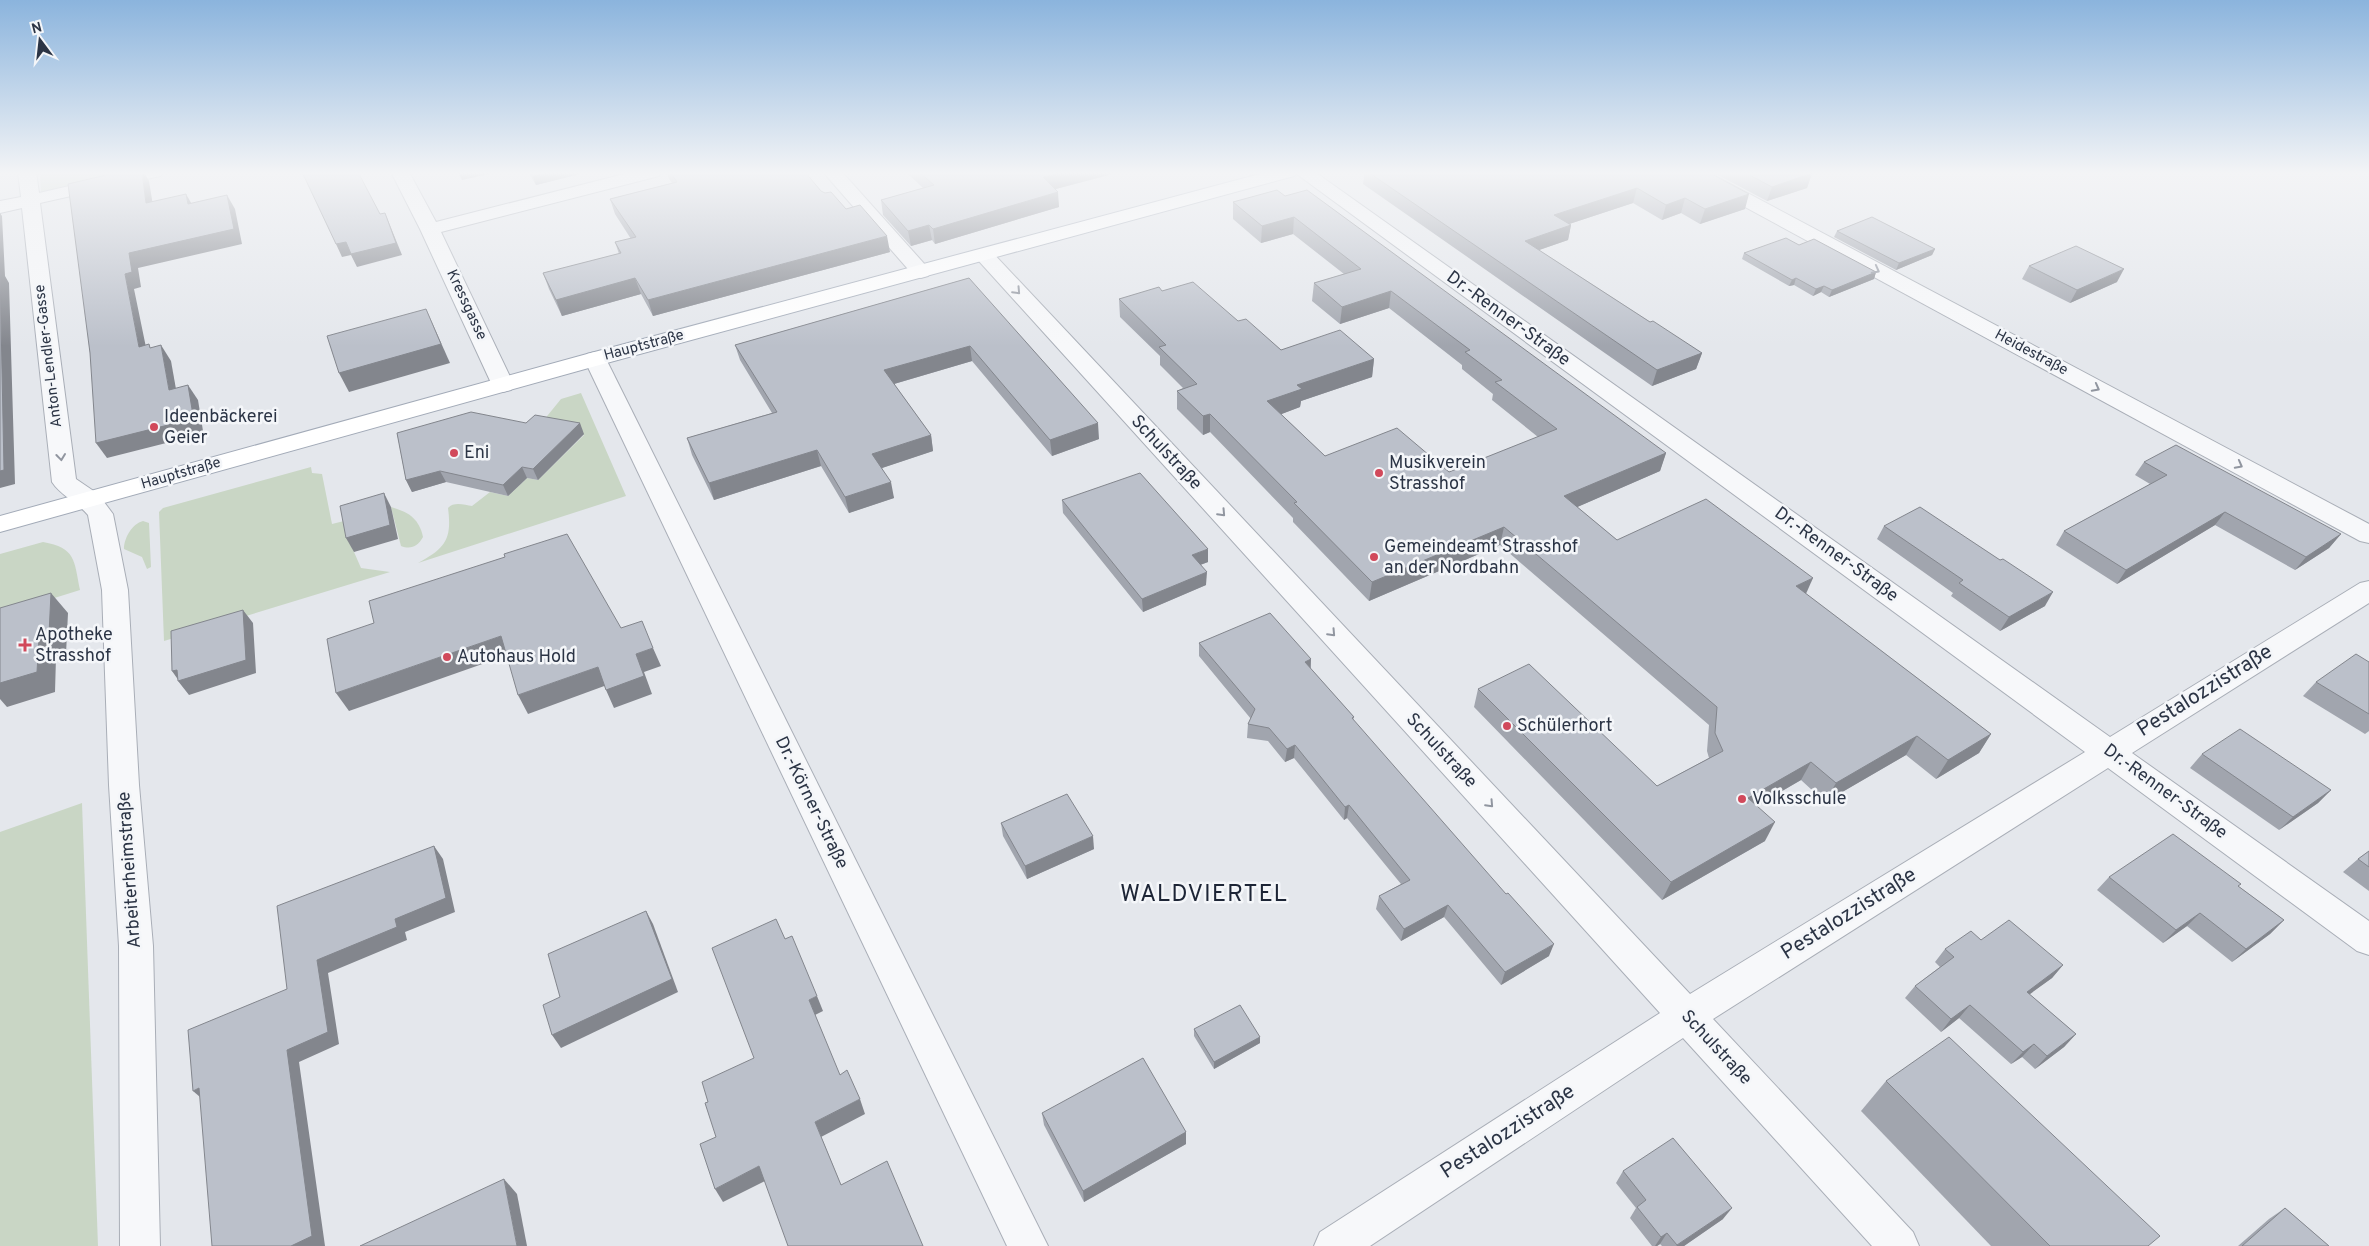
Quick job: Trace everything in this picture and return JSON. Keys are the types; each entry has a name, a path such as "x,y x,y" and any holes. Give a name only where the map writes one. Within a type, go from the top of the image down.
{"main road":[{"name":"Hauptstraße","path":"0,524 595,359 1073,230"}],"street":[{"name":"Anton-Lendler-Gasse","path":"35,230 64,482 89,500"},
{"name":"Kressgasse","path":"431,230 503,385"},
{"path":"884,230 922,272"},
{"name":"Dr.-Renner-Straße","path":"1384,230 2369,940"},
{"name":"Heidestraße","path":"1802,230 2369,535"},
{"name":"Schulstraße","path":"984,255 1899,1246"},
{"name":"Dr.-Körner-Straße","path":"595,359 1028,1246"},
{"name":"Arbeiterheimstraße","path":"89,500 100,514 104,525 115,590 124,785 136,946 140,1246"},
{"name":"Pestalozzistraße","path":"1334,1246 1686,1016 2369,590"}],"green space":[{"path":"581,393 626,496 418,563 435,552 445,542 449,528 448,508 450,506 460,504 472,506 490,492 508,496 527,478 538,480 584,435 539,426 561,399"},
{"path":"311,467 312,473 322,474 332,524 348,520 354,552 361,568 390,572 164,641 159,512 163,508"},
{"path":"391,507 403,511 416,520 423,537 419,543 408,548 401,546"},
{"path":"143,521 149,523 151,567 147,569 142,557 124,549 125,540 129,532 135,525"},
{"path":"43,542 62,548 72,557 80,590 0,615 0,554"},
{"path":"82,803 98,1246 0,1246 0,832"}],"building":[{"path":"74,230 229,230 129,253 132,272 125,274 139,347 149,344 150,348 161,345 169,390 188,385 193,415 172,424 96,443 90,353"},
{"path":"329,230 391,230 396,243 351,254 346,242 336,244"},
{"path":"631,230 882,230 887,236 648,300 635,278 556,300 543,273 621,253 615,242 636,237"},
{"path":"1311,230 1362,230 1666,453 1564,496 1617,540 1706,499 1813,578 1796,586 1991,734 1948,760 1917,736 1836,783 1811,762 1748,798 1775,822 1671,882 1478,689 1529,664 1657,786 1723,751 1715,733 1717,707 1504,527 1372,582 1294,503 1297,502 1210,414 1203,416 1177,391 1197,384 1159,347 1166,345 1119,299 1159,287 1162,291 1193,282 1238,321 1246,319 1281,350 1340,330 1374,359 1297,385 1302,389 1267,401 1325,456 1397,428 1449,472 1557,429 1495,382 1502,380 1465,352 1470,350 1391,291 1342,307 1314,283 1361,269"},
{"path":"1453,230 1556,230 1525,241 1650,322 1653,321 1702,353 1657,370"},
{"path":"1898,230 1935,249 1899,263 1837,231"},
{"path":"1786,238 1799,245 1814,239 1876,272 1832,290 1824,286 1816,289 1796,278 1792,280 1744,253"},
{"path":"2076,246 2124,269 2077,290 2029,266"},
{"path":"0,270 4,470 0,471"},
{"path":"969,278 1098,423 1050,440 970,346 884,370 931,435 872,454 891,482 845,497 817,450 709,483 687,438 777,412 735,345"},
{"path":"426,309 441,344 339,373 327,336"},
{"path":"471,412 526,423 535,415 580,423 533,469 522,467 503,485 440,471 406,480 397,433"},
{"path":"2176,445 2341,534 2306,557 2225,512 2126,570 2064,531 2167,475 2144,462"},
{"path":"1140,473 1208,549 1192,555 1207,572 1142,599 1062,500"},
{"path":"384,493 390,525 346,538 340,506"},
{"path":"1920,507 2000,560 2003,559 2053,592 2009,617 1959,583 1963,580 1884,526"},
{"path":"567,534 621,628 642,621 653,648 636,654 644,676 606,690 598,667 518,695 501,636 336,693 327,639 374,623 369,601 505,557 504,554"},
{"path":"51,593 49,634 39,637 37,672 0,683 0,608"},
{"path":"243,610 246,660 178,681 177,670 172,671 171,631"},
{"path":"1270,613 1311,659 1305,662 1354,717 1352,718 1506,894 1508,893 1554,944 1505,972 1448,905 1404,929 1379,896 1410,880 1349,805 1345,807 1295,745 1287,749 1269,728 1248,724 1255,709 1199,643"},
{"path":"2356,654 2369,662 2369,714 2316,682"},
{"path":"2240,729 2331,790 2293,817 2202,754"},
{"path":"1067,794 1093,836 1025,866 1001,823"},
{"path":"2173,834 2241,884 2238,886 2284,920 2246,949 2200,913 2176,930 2109,877"},
{"path":"434,846 446,898 395,919 397,927 317,960 328,1032 287,1050 312,1236 291,1246 212,1246 199,1088 193,1091 188,1030 287,989 277,906"},
{"path":"2369,851 2369,867 2358,859"},
{"path":"646,911 672,979 552,1035 543,1005 560,997 548,954"},
{"path":"776,919 785,939 792,936 817,996 809,1000 840,1075 847,1070 860,1099 815,1122 841,1185 887,1161 923,1246 788,1246 759,1166 715,1189 700,1144 716,1137 705,1103 708,1102 702,1082 754,1058 712,948"},
{"path":"2009,920 2063,965 2027,992 2076,1034 2047,1056 2034,1044 2023,1052 1970,1005 1951,1019 1915,986 1954,957 1945,949 1971,931 1981,940"},
{"path":"1240,1005 1260,1037 1214,1062 1194,1029"},
{"path":"1949,1037 2160,1236 2148,1246 2050,1246 1886,1081"},
{"path":"1143,1058 1186,1132 1083,1191 1042,1113"},
{"path":"1673,1138 1732,1208 1677,1245 1667,1233 1661,1237 1637,1207 1646,1200 1623,1171"},
{"path":"504,1179 517,1246 360,1246"},
{"path":"2285,1208 2329,1246 2242,1246"}],"place":[{"name":"Ideenbäckerei Geier","path":"154,427"},
{"name":"Eni","path":"454,453"},
{"name":"Musikverein Strasshof","path":"1379,473"},
{"name":"Gemeindeamt Strasshof an der Nordbahn","path":"1374,557"},
{"name":"Apotheke Strasshof","path":"25,645"},
{"name":"Autohaus Hold","path":"447,657"},
{"name":"Schülerhort","path":"1507,726"},
{"name":"Volksschule","path":"1742,799"}],"district":[{"name":"WALDVIERTEL","path":"1204,895"}]}
